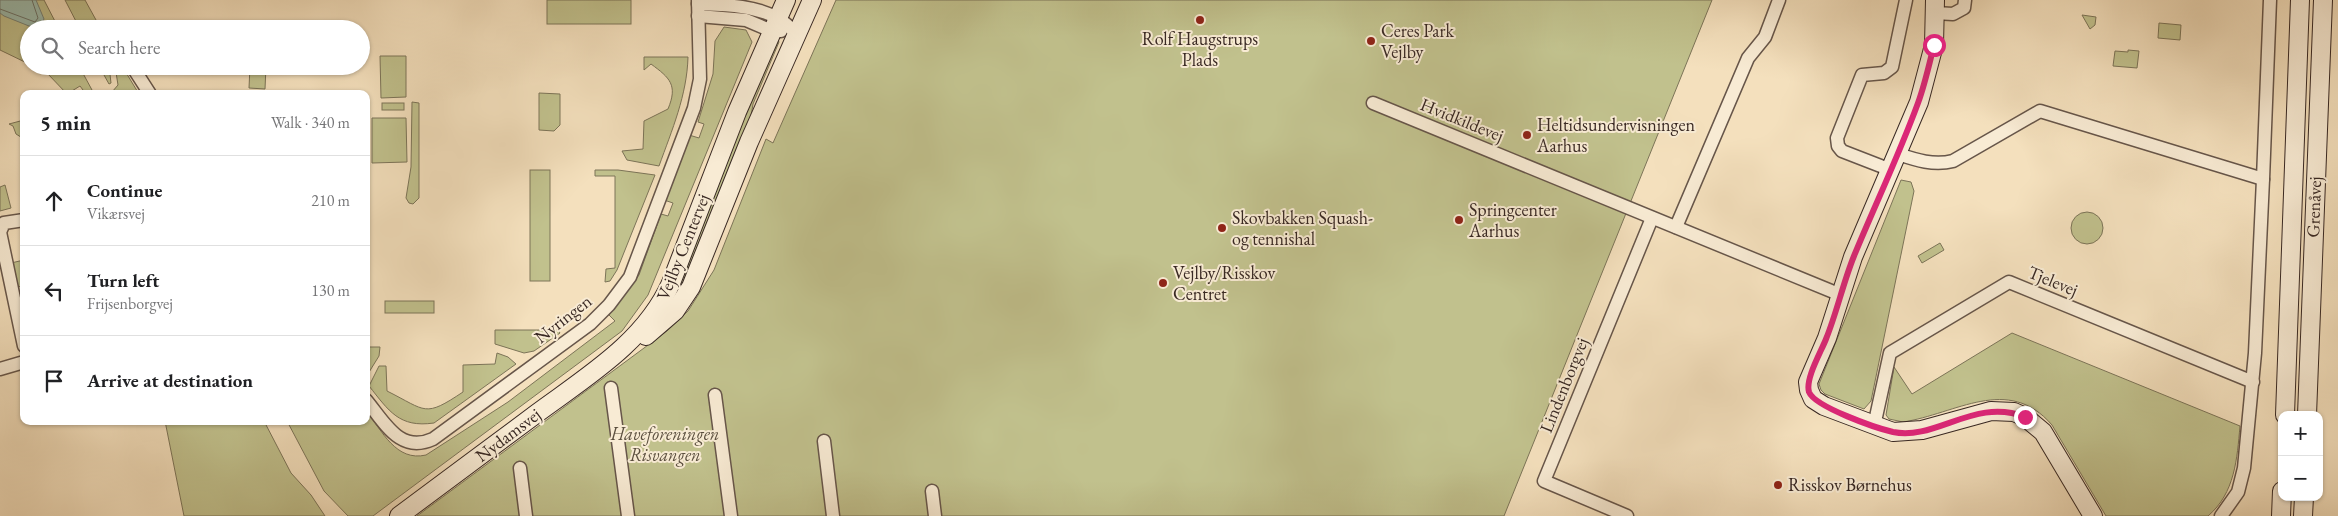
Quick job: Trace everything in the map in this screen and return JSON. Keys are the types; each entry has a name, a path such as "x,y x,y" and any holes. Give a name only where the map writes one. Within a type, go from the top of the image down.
{"street":[{"name":"Vejlby Centervej","path":"618,353 638,333 663,301 786,0"},
{"name":"Vejlby Centervej","path":"618,353 642,340 674,311 692,287 749,142 812,0"},
{"path":"1676,228 1748,58 1764,37 1779,0"},
{"path":"1906,0 1895,62 1884,73 1862,75 1837,138 1838,146 1842,150 1894,162 1915,160 1941,164 1953,161 2040,111 2263,179"},
{"path":"1965,0 1964,8 1953,14 1935,7 1934,45 1928,71 1894,162 1853,257 1841,295 1808,382 1811,396 1824,406 1893,432 1908,432 1991,411 2014,412 2025,417 2043,432 2093,516"},
{"path":"2221,516 2238,492 2242,476 2253,382 2270,0"},
{"name":"Grenåvej","path":"2285,411 2300,0"},
{"name":"Grenåvej","path":"2307,411 2323,0"},
{"name":"Nyringen","path":"370,405 400,440 412,445 422,444 433,439 590,324 609,305 630,277 694,108 700,79 698,7 730,5 796,33"},
{"path":"138,75 147,90"},
{"name":"Hvidkildevej","path":"1373,103 1841,295"},
{"name":"Lindenborgvej","path":"1627,516 1544,481 1652,218"},
{"path":"20,221 4,223 0,232 20,316"},
{"name":"Tjelevej","path":"1874,426 1890,353 2009,282 2253,382"},
{"name":"Nydamsvej","path":"399,516 618,353"},
{"path":"0,369 20,363"},
{"path":"611,388 628,516"},
{"path":"715,395 731,516"},
{"path":"824,441 833,516"},
{"path":"520,468 526,516"},
{"path":"932,491 935,516"},
{"path":"2281,516 2282,501"},
{"path":"2304,501 2304,516"}],"green space":[{"path":"0,0 44,0 54,20 20,20 20,60 0,50"},
{"path":"65,0 85,0 96,20 75,20"},
{"path":"547,0 631,0 631,24 547,24"},
{"name":"Vejlby/Risskov Centret","path":"836,0 1712,0 1504,516 417,516 667,331 688,311 714,270 766,139 773,143"},
{"path":"2082,15 2096,17 2095,25 2090,29"},
{"path":"2159,23 2181,25 2180,40 2158,38"},
{"path":"724,27 746,30 752,42 648,295 622,331 373,516 348,516 324,491 289,425 370,425 370,416 384,435 398,449 406,454 415,456 426,455 508,402 615,321 609,315 639,275 661,214 668,216 673,203 664,200 689,135 699,138 704,124 698,122 713,74 715,41"},
{"path":"778,40 779,42 753,104 750,122 681,294 651,322"},
{"path":"2128,50 2139,51 2137,68 2113,66 2115,51 2128,52"},
{"path":"380,56 406,56 406,97 381,98"},
{"path":"644,57 688,57 682,99 659,166 627,160 622,151 643,149 644,121 668,109 671,101 672,88 667,78 651,64 644,70"},
{"path":"49,75 84,75 92,90 83,90 80,86 74,90 63,90"},
{"path":"104,75 110,75 111,83 109,84"},
{"path":"116,75 127,75 137,90 114,90 118,85"},
{"path":"250,75 266,75 265,89 249,88"},
{"path":"539,93 560,94 560,125 554,131 539,130"},
{"path":"412,102 419,103 419,198 413,204 409,203 406,198 411,167"},
{"path":"382,103 404,103 404,110 382,110"},
{"path":"372,118 406,118 407,162 372,163"},
{"path":"20,121 20,136 16,134 13,126 9,124"},
{"path":"530,170 550,170 550,281 530,281"},
{"path":"595,170 618,170 655,175 617,270 610,281 605,282 606,269 615,268 615,176 595,176"},
{"path":"1901,180 1911,182 1914,191 1871,401 1864,409 1825,394 1819,384"},
{"path":"5,185 11,208 0,211 0,187"},
{"path":"2087,212 2093,213 2098,217 2102,222 2102,234 2098,239 2093,243 2087,244 2081,243 2076,239 2072,234 2071,228 2072,222 2076,217 2081,213"},
{"path":"1940,243 1944,250 1922,263 1918,256"},
{"path":"20,261 20,286 16,287 11,263"},
{"path":"385,301 434,301 434,313 385,313"},
{"path":"495,330 558,330 560,333 534,351 524,353 495,344"},
{"path":"2012,333 2240,426 2238,451 2233,475 2224,497 2217,507 2208,516 2106,516 2052,425 2035,410 2018,402 1981,401 1903,422 1889,419 1886,415 1894,367 1912,394"},
{"path":"370,347 380,347 379,356 370,371"},
{"path":"497,353 508,357 516,364 434,423 422,424 403,420 389,410 370,387 379,366 386,366 387,391 418,407 432,408 440,406 463,392 463,365 495,364"},
{"path":"166,425 266,425 291,473 311,495 325,516 184,516"}],"water":[{"path":"0,0 36,0 44,19 20,20 20,22 0,13"}],"place":[{"name":"Rolf Haugstrups Plads","path":"1200,20"},
{"name":"Ceres Park Vejlby","path":"1371,41"},
{"name":"Heltidsundervisningen Aarhus","path":"1527,135"},
{"name":"Springcenter Aarhus","path":"1459,220"},
{"name":"Skovbakken Squash- og tennishal","path":"1222,228"},
{"name":"Vejlby/Risskov Centret","path":"1163,283"},
{"name":"Risskov Børnehus","path":"1778,485"}],"route":[{"path":"1934,45 1918,102 1853,257 1827,338 1808,382 1809,390 1813,399 1820,404 1893,432 1922,430 1991,411 2014,412 2025,417"}],"park label":[{"name":"Haveforeningen Risvangen","path":"665,444"}]}
